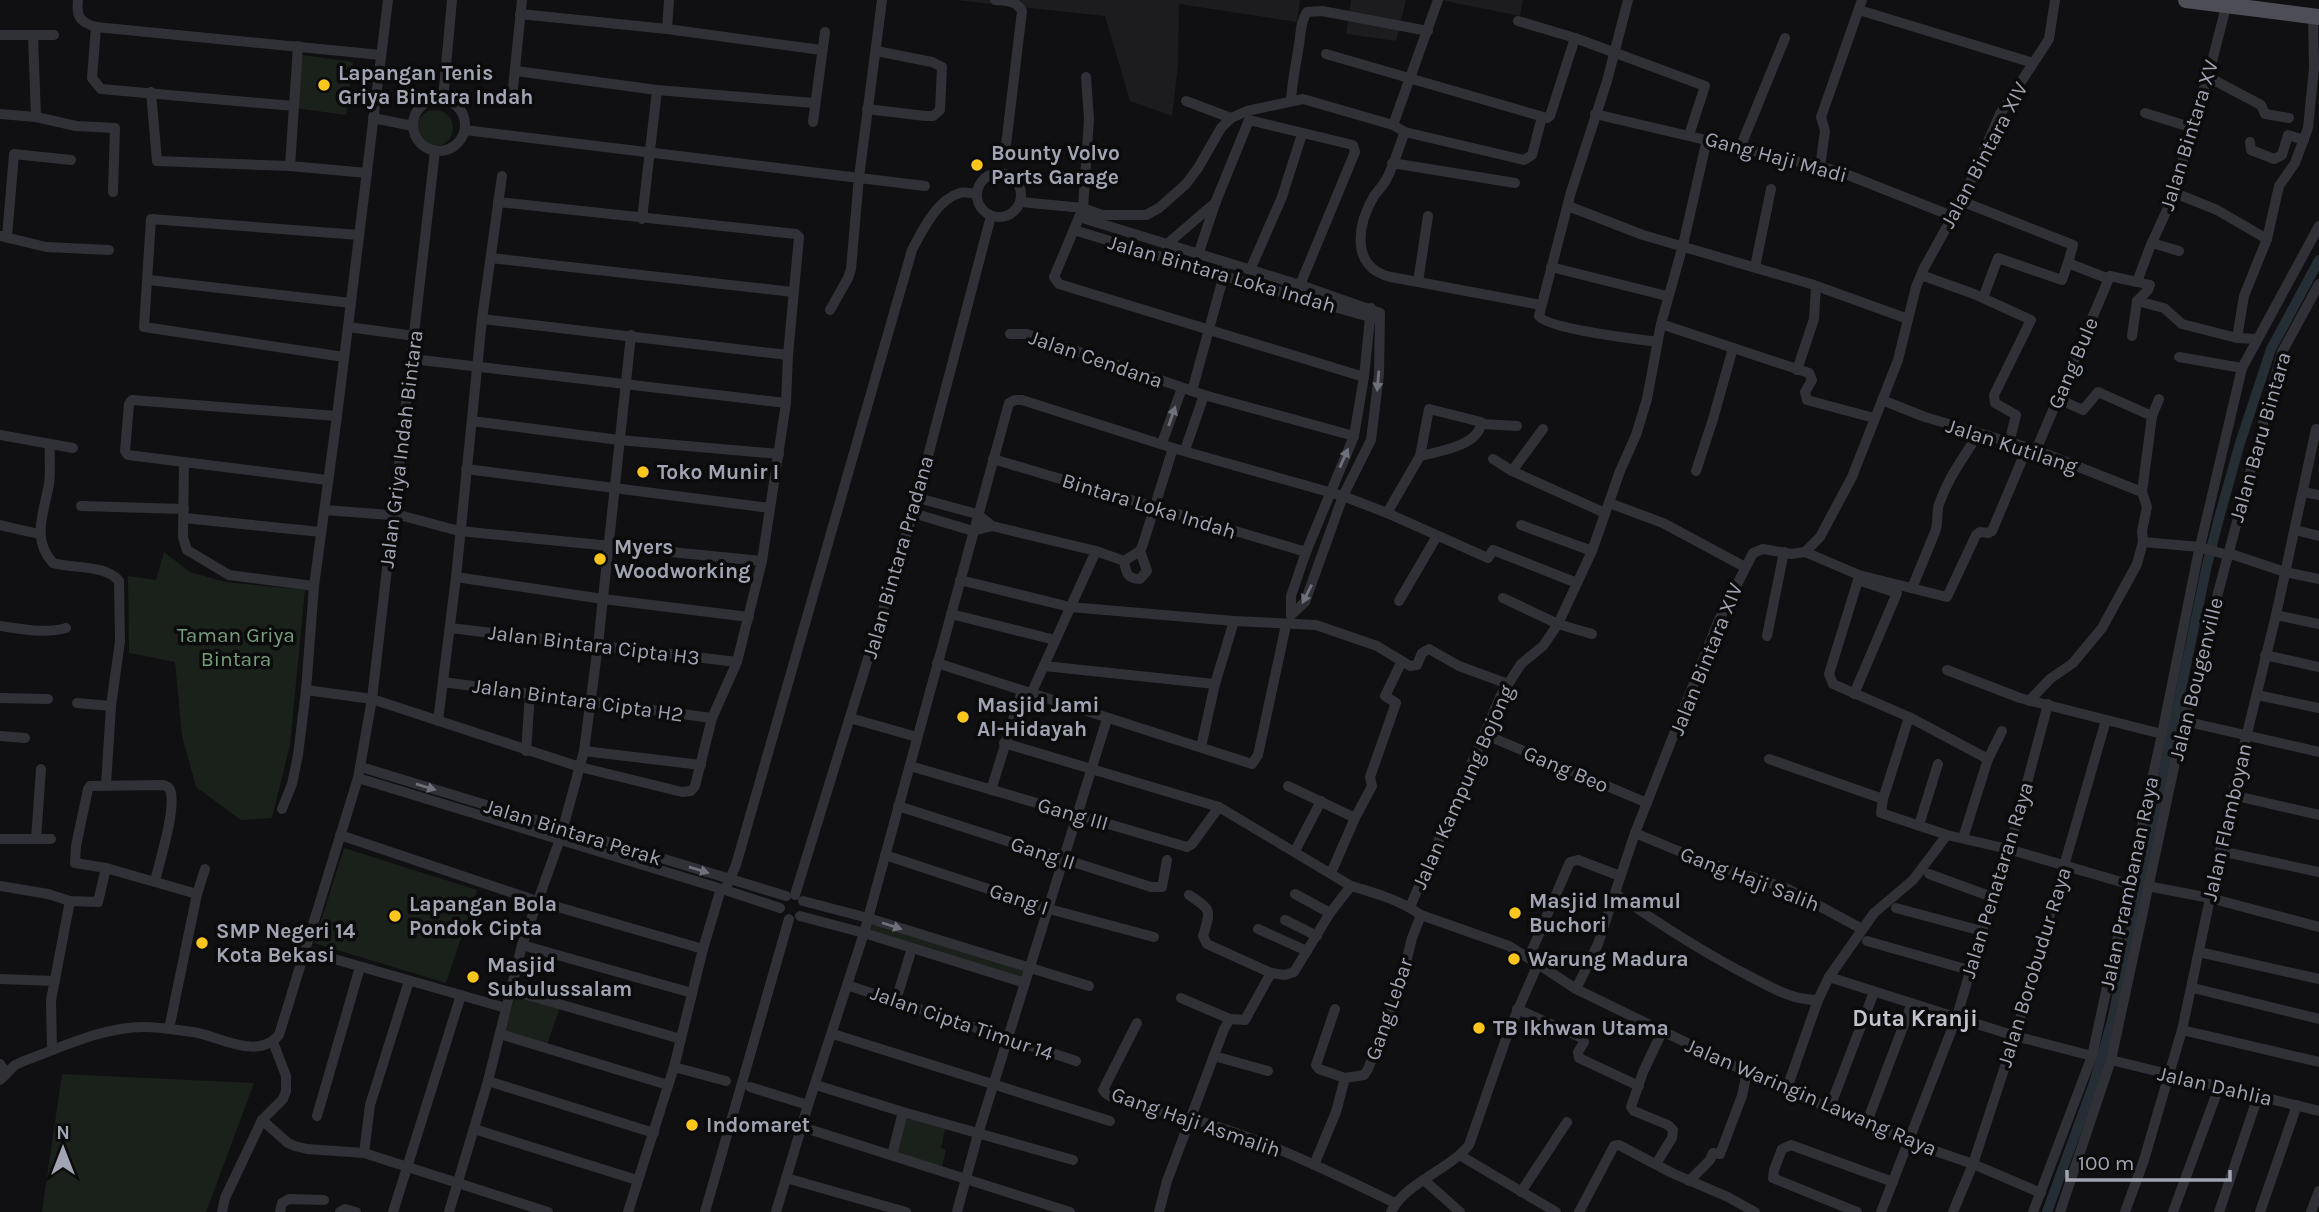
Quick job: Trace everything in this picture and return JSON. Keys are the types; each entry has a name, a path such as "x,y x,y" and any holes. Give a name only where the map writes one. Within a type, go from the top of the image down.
{"main road":[{"path":"2186,0 2227,2 2316,16"}],"street":[{"path":"78,0 78,17 96,27 381,55"},
{"path":"282,809 295,770 306,690 314,586 388,0"},
{"path":"443,99 452,0"},
{"path":"512,98 522,0"},
{"path":"667,29 670,0"},
{"path":"830,310 849,278 851,269 859,177 882,0"},
{"path":"995,0 1013,2 1022,10 1006,145"},
{"path":"1393,125 1438,0"},
{"path":"1628,0 1616,52 1568,206 1539,316 1544,322 1580,330 1657,342"},
{"name":"Jalan Bintara XIV","path":"1576,989 1598,944 1635,833 1718,622 1753,553 1805,552 1820,537 1852,477 1898,360 1922,275 1934,247 1961,201 2000,114 2049,39 2054,0"},
{"name":"Jalan Bintara XV","path":"2137,282 2175,193 2190,127 2208,77 2227,2"},
{"path":"1820,167 1825,131 1821,117 1860,5 2033,63"},
{"path":"1291,101 1302,19 1307,12 1322,11 1429,31"},
{"path":"520,14 667,29 821,50"},
{"path":"2237,338 2245,296 2267,239 2279,186 2291,170 2310,119 2316,16"},
{"path":"1518,22 1616,52 1705,86 1689,135"},
{"path":"96,27 92,74 96,85 108,90 294,106"},
{"path":"813,122 825,32"},
{"path":"0,35 54,35"},
{"path":"33,36 36,117"},
{"path":"1326,54 1549,117 1575,38"},
{"path":"1740,148 1785,38"},
{"path":"290,166 298,46"},
{"path":"867,109 925,116 933,116 940,110 942,67 932,62 876,51"},
{"path":"516,71 657,90 814,103"},
{"path":"1086,77 1089,120 1081,212 1055,276 1056,282 1364,377"},
{"path":"2208,77 2261,105 2265,114 2289,118"},
{"path":"642,219 657,90"},
{"path":"151,92 157,161 290,166 367,173"},
{"path":"443,99 458,106 463,113 465,130 463,138 451,149 435,151 419,143 412,126 418,109 425,103 443,99"},
{"path":"1021,202 1102,215 1146,215 1185,184 1198,168 1221,128 1231,118 1247,111 1303,99 1393,125 1405,132 1524,160 1532,155 1542,117"},
{"path":"1186,101 1231,118"},
{"path":"2145,113 2190,127"},
{"path":"0,114 115,128 113,192"},
{"name":"Gang Haji Madi","path":"1595,114 1838,172 1952,216"},
{"path":"373,118 412,126"},
{"path":"1198,255 1216,201 1249,120 1353,145 1355,152 1300,285"},
{"path":"465,130 925,186"},
{"path":"1405,132 1388,178 1375,195 1365,216 1360,246 1366,259 1378,274 1541,305"},
{"path":"1250,271 1282,197 1302,134"},
{"path":"2250,142 2251,150 2274,159 2282,155 2288,135 2304,140"},
{"name":"Jalan Kampung Bojong","path":"1410,907 1507,684 1521,664 1543,646 1558,624 1592,551 1647,399 1667,296 1683,245 1707,139"},
{"name":"Jalan Griya Indah Bintara","path":"273,1042 279,1035 306,951 358,778 364,745 372,699 435,151"},
{"path":"71,160 14,154 3,236 46,247 109,250"},
{"path":"1392,163 1515,183"},
{"path":"1003,174 1012,177 1018,184 1021,202 1016,210 1000,218 984,211 977,194 983,181 989,176 1003,174"},
{"path":"438,721 456,577 482,319 502,176"},
{"path":"1755,267 1771,189"},
{"path":"628,1212 674,1067 703,949 724,888 736,865 912,250 924,227 941,205 960,192 977,194"},
{"path":"2175,193 2217,210 2267,239"},
{"path":"1166,245 1216,201"},
{"path":"1961,201 2073,245 2062,280 1998,258 1983,298"},
{"path":"306,690 372,699 580,767 687,792 695,786 712,718 737,662 762,561 786,403 793,292 800,240 796,234 498,202"},
{"path":"1568,206 1643,235 1755,267 1908,319"},
{"name":"Jalan Bintara Loka Indah","path":"1081,212 1166,245 1300,285 1374,315"},
{"name":"Jalan Bintara Pradana","path":"795,897 918,498 991,216"},
{"path":"1418,282 1428,216"},
{"path":"344,357 144,327 151,219 359,235"},
{"name":"Jalan Prambanan Raya","path":"2033,1212 2092,1056 2200,547 2242,368 2319,226"},
{"name":"Jalan Bintara Loka Indah","path":"1074,230 1224,276 1374,315"},
{"path":"2152,243 2179,251"},
{"path":"491,258 793,292"},
{"path":"2068,263 2110,277 2150,285 2137,301 2132,336"},
{"path":"1162,443 1187,390 1209,331 1227,264"},
{"path":"1551,267 1667,296"},
{"path":"1922,275 2031,320 1993,398 1995,403 2016,415 2009,443"},
{"name":"Gang Bule","path":"1912,588 1948,597 1978,533 1992,531 2058,399 2110,277"},
{"path":"149,280 351,303"},
{"name":"Jalan Baru Bintara","path":"2227,555 2282,352 2319,284"},
{"path":"1797,370 1814,319 1816,287"},
{"path":"2137,301 2164,308 2182,324 2237,338 2257,339"},
{"path":"1374,315 1379,374 1372,435 1343,496 1305,602 1291,615 1291,596 1306,552 1354,436 1374,315"},
{"path":"482,319 788,355"},
{"path":"1661,324 1809,373 1812,378 1805,392 1807,400 1874,418"},
{"path":"348,327 415,336"},
{"name":"Jalan Cendana","path":"1010,334 1027,334 1187,390 1354,436"},
{"path":"449,1212 488,1081 522,945 561,834 584,751 631,335"},
{"path":"1696,471 1733,348"},
{"path":"2179,357 2242,368"},
{"path":"412,359 786,403"},
{"path":"2058,399 2083,410 2098,392 2152,416"},
{"path":"1185,450 1204,395"},
{"path":"2029,701 2050,679 2069,666 2102,628 2137,564 2143,542 2142,531 2147,507 2142,492 2152,416 2159,399"},
{"path":"776,1212 864,933 1009,403 1015,400 1343,496 1488,558 1493,550 1577,583"},
{"name":"Jalan Kutilang","path":"1882,400 1925,417 2032,449 2142,492"},
{"path":"327,480 128,455 125,451 130,401 337,416"},
{"path":"1387,513 1420,456 1429,409 1476,419 1482,424 1517,426"},
{"path":"472,421 619,440 779,454"},
{"path":"1420,456 1447,450 1468,441 1479,431 1482,424"},
{"path":"1512,471 1543,429"},
{"name":"Jalan Flamboyan","path":"2125,1212 2169,1075 2193,988 2232,795 2303,492 2315,453 2316,429"},
{"path":"1805,552 1859,575 1912,588 1936,532 1938,506 1951,474 1978,434"},
{"path":"0,435 73,448"},
{"path":"50,445 49,485 39,534 42,550 53,563 93,569 116,577 119,581 120,641 111,706 106,785"},
{"path":"1124,561 1128,576 1132,579 1140,579 1147,571 1140,551 1173,448"},
{"path":"1493,458 1512,471 1607,508 1663,523 1745,567"},
{"name":"Bintara Loka Indah","path":"993,459 1306,552"},
{"path":"184,463 183,537 187,550 220,571 239,577 314,586"},
{"path":"466,469 770,508"},
{"path":"2303,492 2319,495"},
{"path":"918,498 977,514 992,526 1096,551 1124,561"},
{"path":"81,506 184,514 321,532"},
{"path":"325,510 393,515 460,531 762,561"},
{"path":"913,513 973,531 992,526"},
{"path":"0,525 39,534"},
{"path":"1521,525 1592,551"},
{"path":"2295,530 2319,536"},
{"path":"1399,601 1437,536"},
{"path":"2143,542 2200,547 2319,579"},
{"path":"991,790 1004,743 1027,692 1044,666 1096,551"},
{"path":"1124,561 1140,551"},
{"path":"1767,636 1784,552"},
{"name":"Jalan Bougenville","path":"2063,1211 2111,1060 2184,721 2227,555"},
{"path":"456,577 749,617"},
{"path":"1854,694 1897,593 1858,579 1829,674 1833,684 1854,694 1909,717 1988,759"},
{"path":"960,580 1070,607 1286,625 1316,625 1377,646 1415,667 1422,653 1429,649 1459,666 1507,684"},
{"path":"1503,598 1558,624 1592,634"},
{"path":"950,614 1055,640"},
{"path":"2276,615 2319,624"},
{"path":"1201,747 1234,621"},
{"path":"937,663 1247,764 1255,762 1261,742 1286,625"},
{"path":"0,626 24,630 58,631 66,628"},
{"name":"Jalan Bintara Cipta H3","path":"450,628 737,662"},
{"path":"2265,655 2319,667"},
{"path":"1331,873 1372,786 1370,777 1396,703 1385,696 1402,661"},
{"path":"1044,666 1216,684"},
{"path":"1947,670 2029,701 2162,734"},
{"name":"Jalan Bintara Cipta H2","path":"443,682 712,718"},
{"path":"526,751 530,694"},
{"path":"2257,695 2319,708"},
{"path":"0,698 48,699"},
{"path":"77,703 111,706"},
{"name":"Jalan Penataran Raya","path":"1881,1212 1957,1016 2008,849 2048,704"},
{"path":"1909,717 1883,799 1883,815 2128,884"},
{"path":"850,718 917,737"},
{"path":"957,1212 978,1134 1107,719"},
{"name":"Jalan Borobudur Raya","path":"1953,1212 1973,1164 2015,1036 2106,720"},
{"path":"2184,721 2319,752"},
{"path":"1963,838 1988,759 2002,731"},
{"name":"Gang Beo","path":"1486,735 1647,803"},
{"path":"0,736 25,737"},
{"path":"1004,743 1219,807 1351,886 1410,907 1421,915 1509,946 1576,989"},
{"path":"584,751 702,765"},
{"path":"1769,759 1883,799"},
{"path":"1919,825 1938,764"},
{"name":"Gang III","path":"910,766 1187,847 1219,807"},
{"name":"Jalan Bintara Perak","path":"360,767 471,807"},
{"path":"36,839 41,769"},
{"name":"Jalan Bintara Perak","path":"358,778 561,834 780,908"},
{"path":"155,881 169,819 171,793 168,788 164,785 90,786 75,863 107,868 197,894"},
{"path":"1288,786 1351,816"},
{"path":"2232,795 2319,815"},
{"path":"1295,851 1321,801"},
{"name":"Gang II","path":"898,806 1160,888 1163,885 1167,859"},
{"name":"Gang Haji Salih","path":"1635,833 1700,860 1788,889 1862,929"},
{"path":"340,835 537,901 703,949"},
{"path":"1786,1091 1818,1000 1829,977 1874,913 1923,870 1947,835"},
{"path":"0,839 51,839"},
{"path":"2220,851 2319,872"},
{"name":"Gang I","path":"885,855 1049,909 1154,937"},
{"path":"1529,957 1570,862 1578,860 1620,876"},
{"path":"0,886 48,894 70,901 98,902 107,868"},
{"path":"169,1029 197,894 205,869"},
{"path":"1929,874 1992,897"},
{"path":"1189,895 1207,908 1210,914 1203,936 1207,944 1271,973 1285,975 1294,972 1330,913 1351,886"},
{"path":"2147,886 2210,898 2319,927"},
{"name":"Jalan Bintara Perak","path":"724,888 795,897 1089,986"},
{"path":"1615,893 1686,942 1724,963 1787,995 1806,1001 1818,1000"},
{"path":"1295,894 1330,913"},
{"path":"800,916 804,908 795,897 781,902 781,914 789,919 800,916 864,933 1025,983"},
{"path":"52,1050 50,1012 70,901"},
{"path":"1896,908 1982,931"},
{"name":"Gang Lebar","path":"1314,1165 1336,1112 1345,1078 1364,1075 1368,1069 1401,986 1412,938 1421,915"},
{"path":"705,1212 789,919"},
{"path":"1285,920 1317,936"},
{"path":"1258,929 1307,951"},
{"path":"1867,941 1969,970"},
{"path":"522,945 692,993"},
{"path":"896,1000 912,948"},
{"path":"306,951 506,1008"},
{"path":"2199,952 2319,979"},
{"path":"1393,1208 1424,1180 1461,1156 1473,1137 1517,1009 1538,964"},
{"path":"317,1116 360,967"},
{"path":"1181,998 1230,1019 1245,1020 1271,973"},
{"path":"1829,977 2015,1036 2092,1056"},
{"path":"0,979 55,981"},
{"path":"364,1153 370,1105 409,981"},
{"name":"Jalan Cipta Timur 14","path":"847,985 1076,1061"},
{"path":"2193,988 2319,1019"},
{"name":"Jalan Waringin Lawang Raya","path":"1576,989 1786,1091 2041,1193"},
{"path":"510,990 681,1039"},
{"path":"1830,1107 1874,992"},
{"path":"393,1212 461,995"},
{"path":"1867,1122 1912,1003"},
{"path":"1335,1009 1316,1065 1319,1069 1345,1078"},
{"path":"1517,1009 1582,1038 1584,1042 1578,1052 1579,1058 1639,1086"},
{"path":"1159,1212 1161,1199 1230,1019"},
{"name":"Gang Haji Asmalih","path":"1137,1023 1117,1058 1103,1093 1133,1105 1191,1118 1314,1165 1393,1208"},
{"path":"3,1077 15,1065 52,1050 112,1031 142,1027 206,1034 241,1046 258,1047 273,1042 286,1076 286,1091 283,1099 262,1120 225,1198 222,1212"},
{"path":"2182,1030 2319,1062"},
{"path":"1656,1164 1672,1138 1673,1130 1631,1107 1662,1032"},
{"path":"500,1034 668,1085"},
{"path":"833,1034 1110,1121"},
{"path":"1214,1056 1268,1071"},
{"name":"Jalan Dahlia","path":"2111,1060 2319,1111"},
{"path":"0,1064 3,1077"},
{"path":"674,1067 726,1082"},
{"path":"1689,1181 1710,1160 1713,1153 1720,1154 1742,1096 1747,1072"},
{"path":"488,1081 654,1133"},
{"path":"816,1084 903,1112 1073,1160"},
{"path":"750,1087 808,1105"},
{"path":"2173,1212 2218,1087"},
{"path":"2218,1212 2258,1096"},
{"path":"2260,1212 2297,1105"},
{"path":"892,1156 903,1112"},
{"path":"262,1120 295,1146 364,1153 548,1212"},
{"path":"1521,1192 1567,1122"},
{"path":"802,1127 1070,1212"},
{"path":"474,1129 637,1180"},
{"path":"1579,1212 1614,1146 1619,1144 1755,1212"},
{"path":"1857,1212 1773,1178 1782,1149 1791,1145 1894,1182"},
{"path":"1461,1156 1556,1212"},
{"path":"786,1178 906,1212"},
{"path":"1424,1180 1460,1212"},
{"path":"2311,1212 2319,1191"},
{"path":"280,1212 282,1203 289,1199 324,1199"},
{"path":"340,1212 345,1209 356,1212"}],"shaded area":[{"path":"955,0 1300,0 1297,22 1179,4 1178,66 1172,116 1130,101 1105,16"},
{"path":"1351,0 1406,0 1396,41 1346,34"},
{"path":"1440,0 1523,0 1520,16"}],"green space":[{"name":"Lapangan Tenis Griya Bintara Indah","path":"302,55 353,62 346,115 295,108"},
{"path":"435,110 448,115 453,128 448,141 435,146 422,141 417,128 422,115"},
{"name":"Taman Griya Bintara","path":"164,552 190,572 225,582 305,590 290,745 272,818 241,820 196,787 182,736 175,662 129,653 128,576 156,580"},
{"name":"Lapangan Bola Pondok Cipta","path":"344,848 477,890 446,983 314,943"},
{"path":"870,921 1026,972 1025,979 867,932"},
{"path":"516,993 560,1007 547,1045 505,1032"},
{"path":"62,1074 254,1083 206,1212 42,1212"},
{"path":"904,1117 945,1129 941,1148 946,1150 942,1166 894,1153"}],"waterway":[{"path":"2047,1212 2094,1083 2112,1021 2207,565 2240,443 2271,349 2319,260"}],"place":[{"name":"Lapangan Tenis Griya Bintara Indah","path":"324,85"},
{"name":"Bounty Volvo Parts Garage","path":"977,165"},
{"name":"Toko Munir I","path":"643,472"},
{"name":"Myers Woodworking","path":"600,559"},
{"name":"Masjid Jami Al-Hidayah","path":"963,717"},
{"name":"Masjid Imamul Buchori","path":"1515,913"},
{"name":"Lapangan Bola Pondok Cipta","path":"395,916"},
{"name":"SMP Negeri 14 Kota Bekasi","path":"202,943"},
{"name":"Warung Madura","path":"1514,959"},
{"name":"Masjid Subulussalam","path":"473,977"},
{"name":"TB Ikhwan Utama","path":"1479,1028"},
{"name":"Indomaret","path":"692,1125"}],"district":[{"name":"Duta Kranji","path":"1915,1018"}]}
